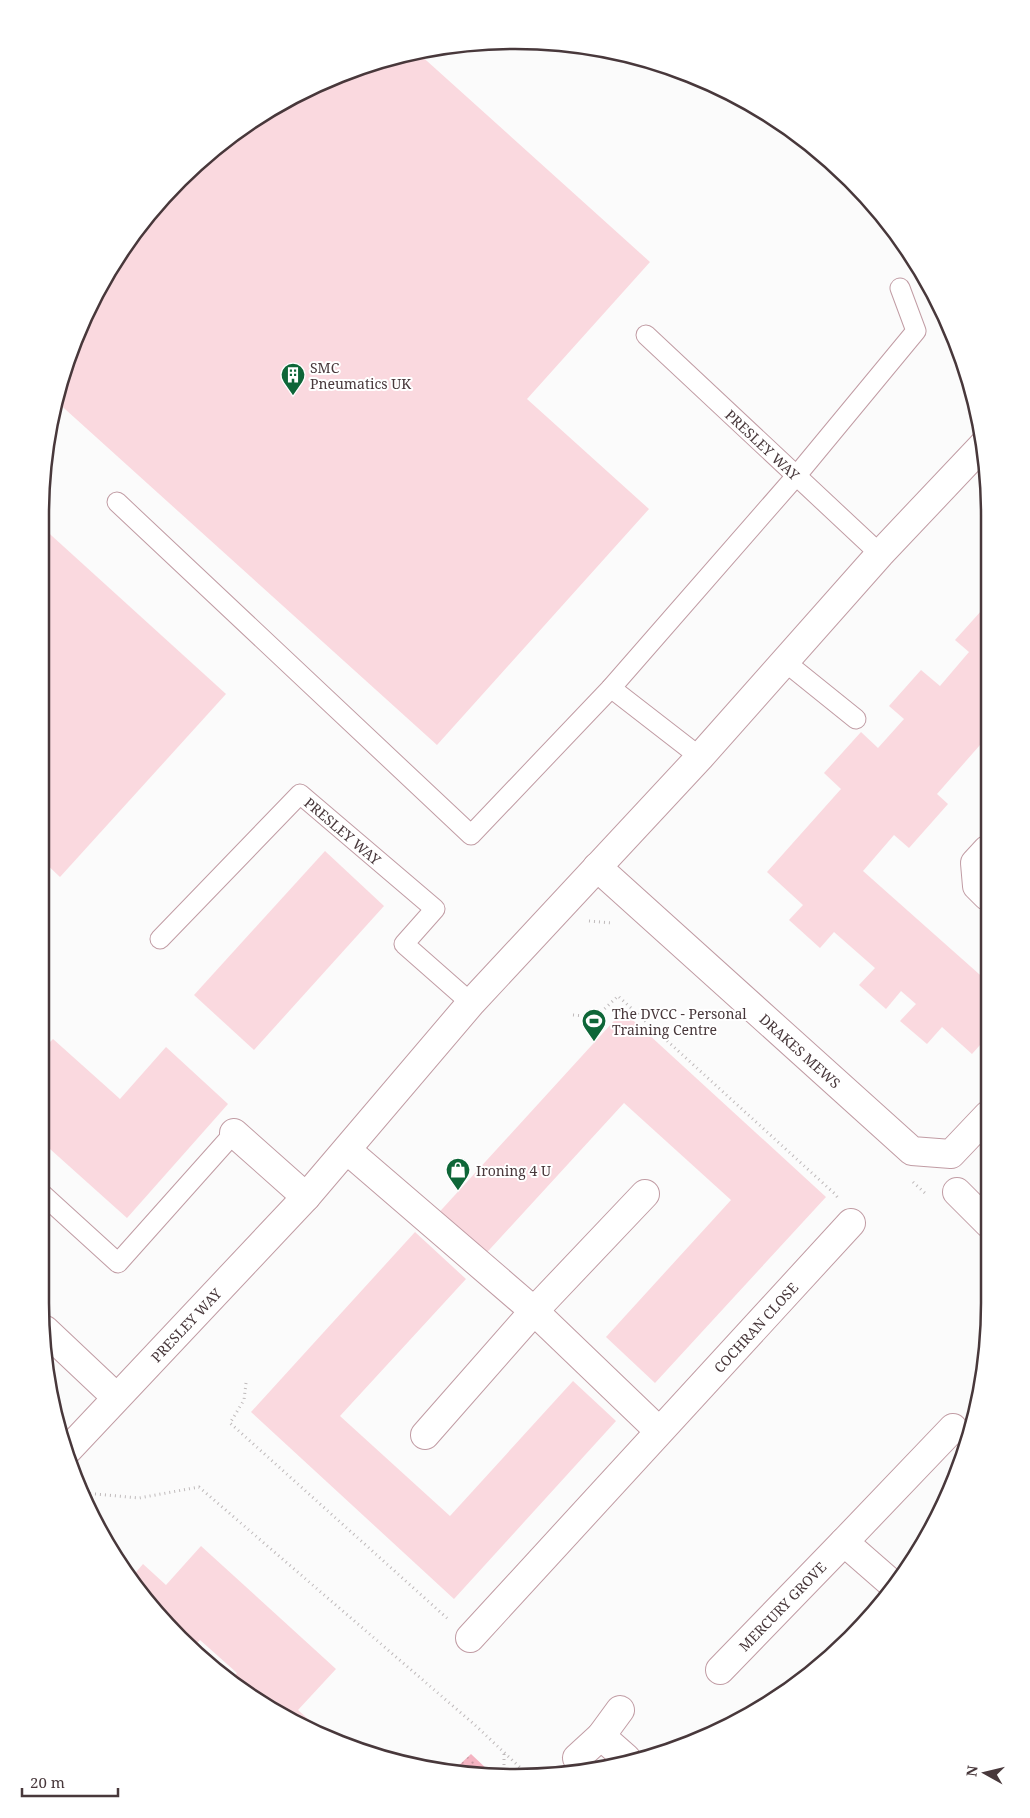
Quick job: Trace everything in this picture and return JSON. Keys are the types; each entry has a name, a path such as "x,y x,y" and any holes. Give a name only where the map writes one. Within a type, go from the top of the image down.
{"street":[{"name":"PRESLEY WAY","path":"71,1446 306,1197 470,1003 700,757 880,554 977,452"},
{"path":"981,856 975,863 977,886 981,890"},
{"name":"DRAKES MEWS","path":"597,867 912,1151 951,1154 981,1122"},
{"path":"234,1133 306,1197"},
{"path":"347,1150 534,1312 659,1431"},
{"path":"957,1192 981,1216"},
{"path":"425,1435 534,1312 645,1194"},
{"name":"COCHRAN CLOSE","path":"470,1638 851,1223"},
{"path":"50,1336 116,1397"},
{"name":"MERCURY GROVE","path":"720,1670 953,1428"},
{"path":"844,1542 889,1581"},
{"path":"577,1758 601,1736 620,1710"},
{"path":"601,1736 624,1756"}],"lane":[{"path":"117,502 471,835 611,688 797,475 916,331 900,288"},
{"name":"PRESLEY WAY","path":"646,335 880,554"},
{"path":"784,661 856,719"},
{"path":"611,688 700,757"},
{"name":"PRESLEY WAY","path":"160,939 300,794 435,909 404,944 470,1003"},
{"path":"49,1200 118,1263 234,1133"}],"path":[{"path":"573,1015 596,1017 618,996 835,1194 851,1223"},
{"path":"246,1383 244,1400 230,1423 470,1638"},
{"path":"90,1493 139,1498 199,1487 475,1725 521,1769"},
{"path":"504,1753 504,1769"}],"green space":[{"path":"471,1754 486,1768 485,1768 459,1765"}],"building":[{"name":"SMC Pneumatics UK","path":"424,58 650,262 527,399 649,509 437,745 62,406 73,365 84,337 111,282 145,231 185,185 231,145 282,111 337,84 365,73"},
{"path":"49,533 226,694 60,877 49,867"},
{"path":"981,611 981,744 937,794 948,804 909,848 894,835 863,871 981,976 981,1044 972,1054 942,1027 927,1044 900,1021 916,1004 901,991 886,1009 859,985 875,968 834,932 820,948 789,920 803,905 767,872 841,789 824,773 861,732 878,748 904,719 889,706 921,670 940,686 969,652 955,640"},
{"path":"325,851 384,906 254,1050 194,995"},
{"path":"623,1011 826,1197 655,1383 606,1337 731,1200 624,1103 479,1261 433,1219"},
{"path":"53,1039 120,1099 166,1047 228,1104 127,1218 49,1148 49,1043"},
{"path":"415,1232 466,1279 340,1416 450,1516 573,1381 616,1421 454,1599 251,1412"},
{"path":"201,1546 336,1669 298,1710 312,1722 256,1691 235,1676 237,1673 200,1640 196,1644 164,1610 135,1573 143,1564 166,1585"}],"place":[{"name":"SMC Pneumatics UK","path":"293,396"},
{"name":"The DVCC - Personal Training Centre","path":"594,1042"},
{"name":"Ironing 4 U","path":"458,1191"}]}
